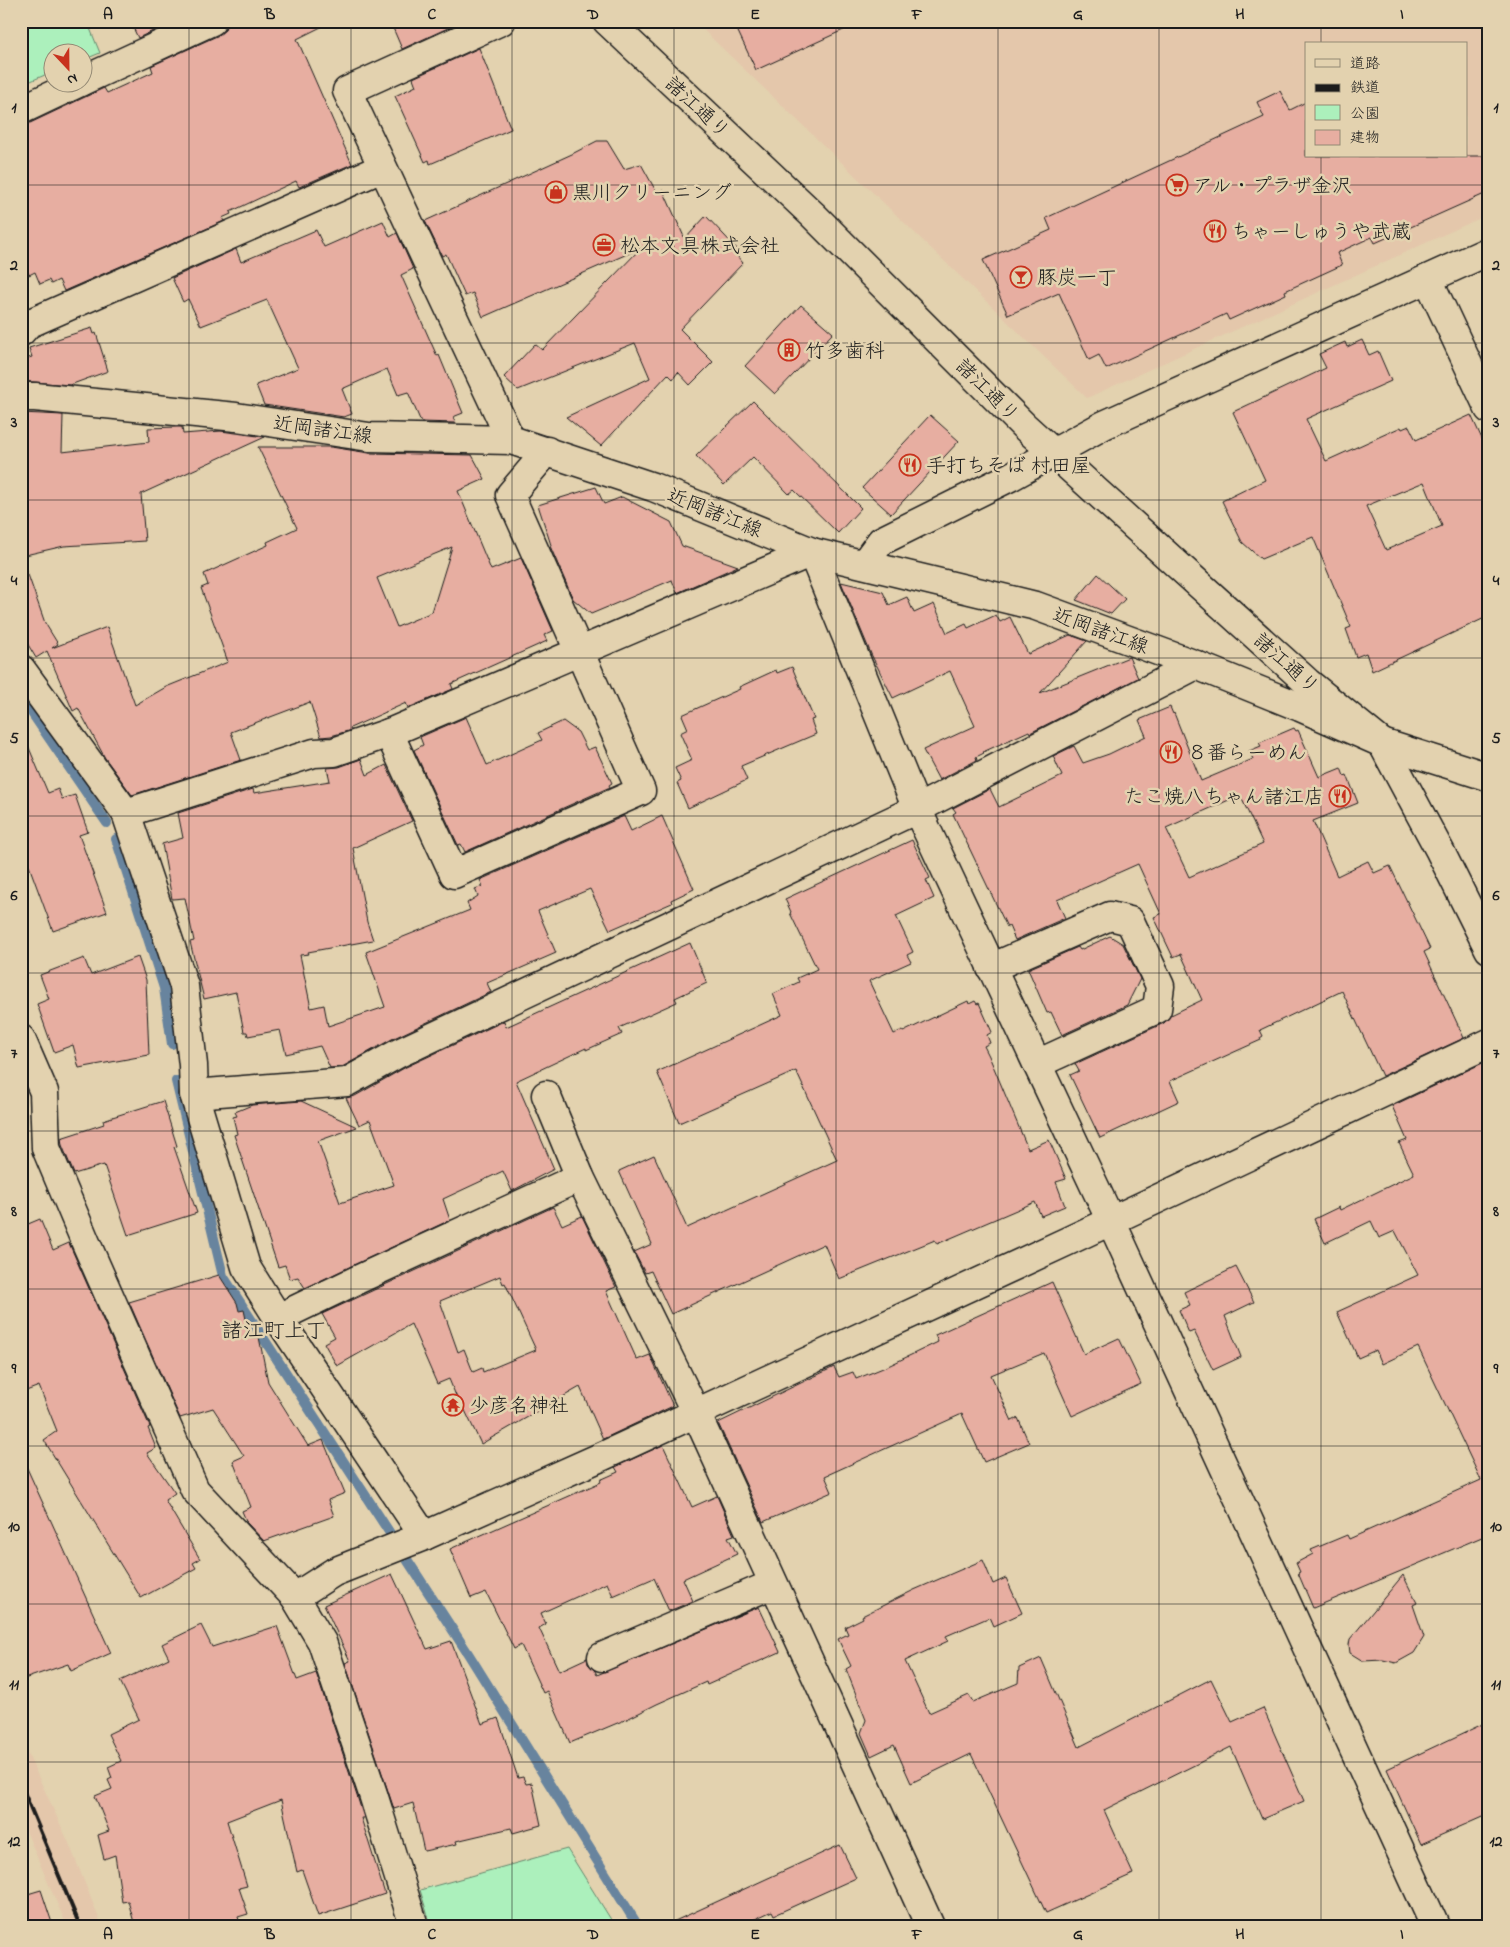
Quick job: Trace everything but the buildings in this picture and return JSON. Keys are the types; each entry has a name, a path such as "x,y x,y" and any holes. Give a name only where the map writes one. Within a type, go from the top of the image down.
{"street":[{"path":"92,77 212,21"},
{"path":"501,21 347,91 511,440"},
{"name":"諸江通り","path":"607,21 813,215 1024,426 1307,682 1382,743"},
{"path":"21,110 60,92"},
{"path":"23,322 382,168"},
{"path":"864,564 881,541 1012,476 1104,425 1489,251"},
{"path":"1428,279 1489,409"},
{"name":"近岡諸江線","path":"21,397 236,417 369,436 511,440 653,487 812,552 1036,606 1196,665 1382,743 1489,777"},
{"path":"389,733 454,874 641,791 510,496 547,451"},
{"path":"126,813 314,753 334,752 389,733 812,552 917,809 1111,1221 1435,1926"},
{"path":"194,1094 347,1082 399,1053 917,809 1196,665"},
{"path":"21,669 126,813 184,986 193,1064 194,1094 246,1267 424,1536"},
{"path":"1382,743 1440,851 1489,949"},
{"path":"991,968 1110,916 1130,921 1160,986 1157,1010 1037,1064"},
{"path":"21,1039 44,1092 46,1148 195,1490 295,1598 322,1642 373,1794 414,1926"},
{"path":"295,1598 334,1572 424,1536 696,1414 1489,1043"},
{"path":"546,1095 580,1177 696,1414 930,1926"},
{"path":"278,1318 580,1177"},
{"path":"602,1657 773,1584"}],"shaded area":[{"name":"アル・プラザ金沢","path":"694,21 1489,21 1489,214 1087,398"},
{"path":"21,1739 68,1841 102,1926 67,1926 46,1878 21,1819"}],"green space":[{"path":"21,21 87,21 100,53 92,56 92,42 42,42 42,76 26,83 21,73"},
{"path":"567,1849 615,1926 431,1926 420,1890"}],"waterway":[{"path":"21,697 107,823"},
{"path":"116,839 164,988 172,1044"},
{"path":"176,1081 223,1276 469,1655 638,1926"}],"railway":[{"path":"21,1785 80,1926"}],"place":[{"name":"アル・プラザ金沢","path":"1177,185"},
{"name":"黒川クリーニング","path":"556,192"},
{"name":"ちゃーしゅうや武蔵","path":"1215,231"},
{"name":"松本文具株式会社","path":"604,245"},
{"name":"豚炭一丁","path":"1021,277"},
{"name":"竹多歯科","path":"789,350"},
{"name":"手打ちそば 村田屋","path":"910,465"},
{"name":"８番らーめん","path":"1171,752"},
{"name":"たこ焼八ちゃん諸江店","path":"1340,796"},
{"name":"少彦名神社","path":"453,1405"}],"district":[{"name":"諸江町上丁","path":"274,1330"}]}
